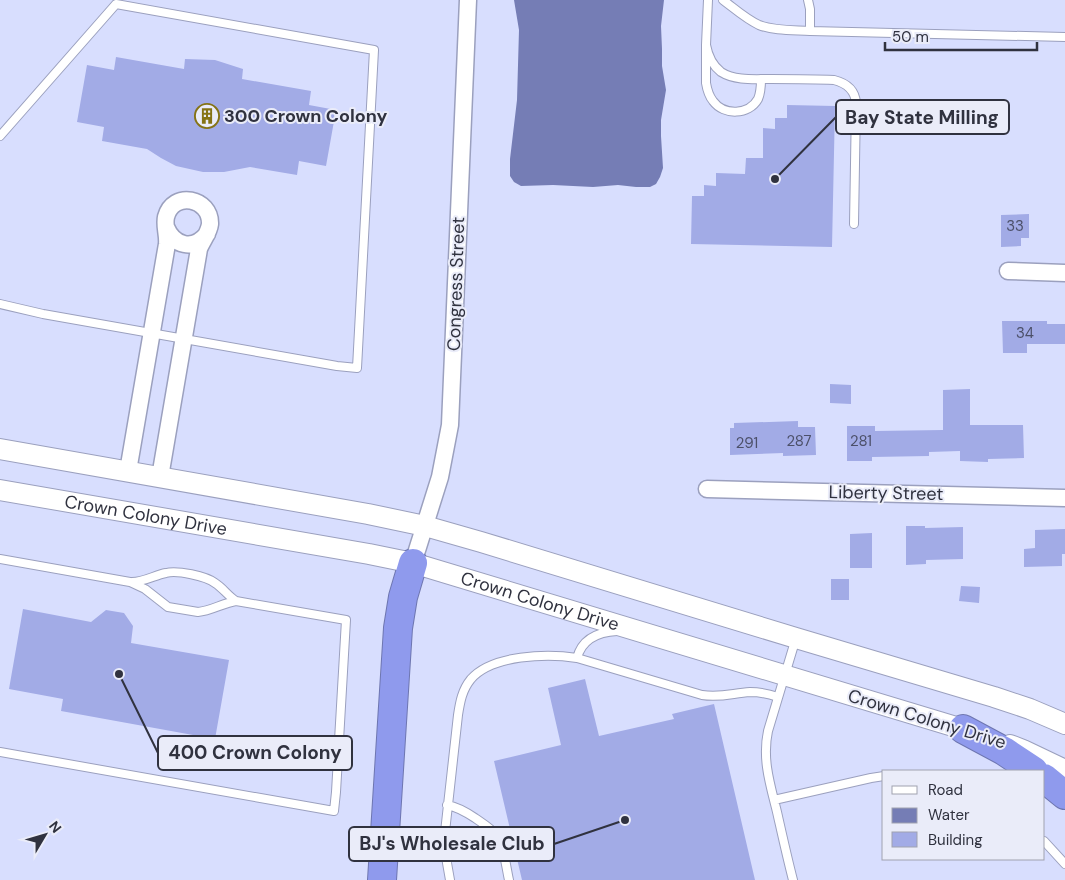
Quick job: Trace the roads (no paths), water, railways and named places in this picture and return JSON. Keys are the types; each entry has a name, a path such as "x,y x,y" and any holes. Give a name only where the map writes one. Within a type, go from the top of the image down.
{"highway":[{"path":"382,880 398,628 403,597 413,563"},
{"path":"963,729 1004,751 1032,770"},
{"path":"1045,779 1065,795"}],"street":[{"name":"Congress Street","path":"413,563 440,477 450,425 468,0"},
{"path":"128,471 168,238 166,216 172,206 179,201 191,200 202,205 209,215 209,227 199,250 160,477"},
{"path":"166,227 174,240 184,244 195,243 206,234"},
{"path":"1008,271 1065,273"},
{"path":"0,448 368,514 425,526 994,697 1030,709 1065,724"},
{"name":"Liberty Street","path":"707,489 1065,498"},
{"name":"Crown Colony Drive","path":"0,490 413,563 963,729 1023,750 1065,770"}],"lane":[{"path":"708,0 707,89 713,101 723,109 737,112 743,110 753,105 757,100 761,90 761,79"},
{"path":"723,0 760,25 775,29 1065,36"},
{"path":"808,0 810,31"},
{"path":"0,136 116,4 374,50 357,368 152,334 0,304"},
{"path":"706,45 714,65 722,72 738,78 834,80 846,85 854,93 856,103 854,224"},
{"path":"0,559 130,582 145,589 168,607 203,612 236,601 346,620 334,811 0,752"},
{"path":"130,582 174,572 209,579 236,601"},
{"path":"577,658 582,646 592,637 610,631 635,631"},
{"path":"793,880 766,764 765,748 768,731 796,638"},
{"path":"450,880 444,842 459,705 465,687 484,668 503,661 545,655 566,656 702,696 720,697 760,692 778,697"},
{"path":"774,800 882,776"},
{"path":"447,805 464,811 488,827 497,836 502,846 510,880"},
{"path":"1045,842 1065,864"}],"water":[{"path":"514,0 664,0 661,26 662,66 666,90 661,120 663,168 656,184 650,187 618,185 593,187 521,186 514,182 510,176 510,159 517,100 519,30"}],"place":[{"name":"300 Crown Colony","path":"207,116"},
{"name":"Bay State Milling","path":"775,179"},
{"name":"400 Crown Colony","path":"119,674"},
{"name":"BJ's Wholesale Club","path":"625,820"}]}
